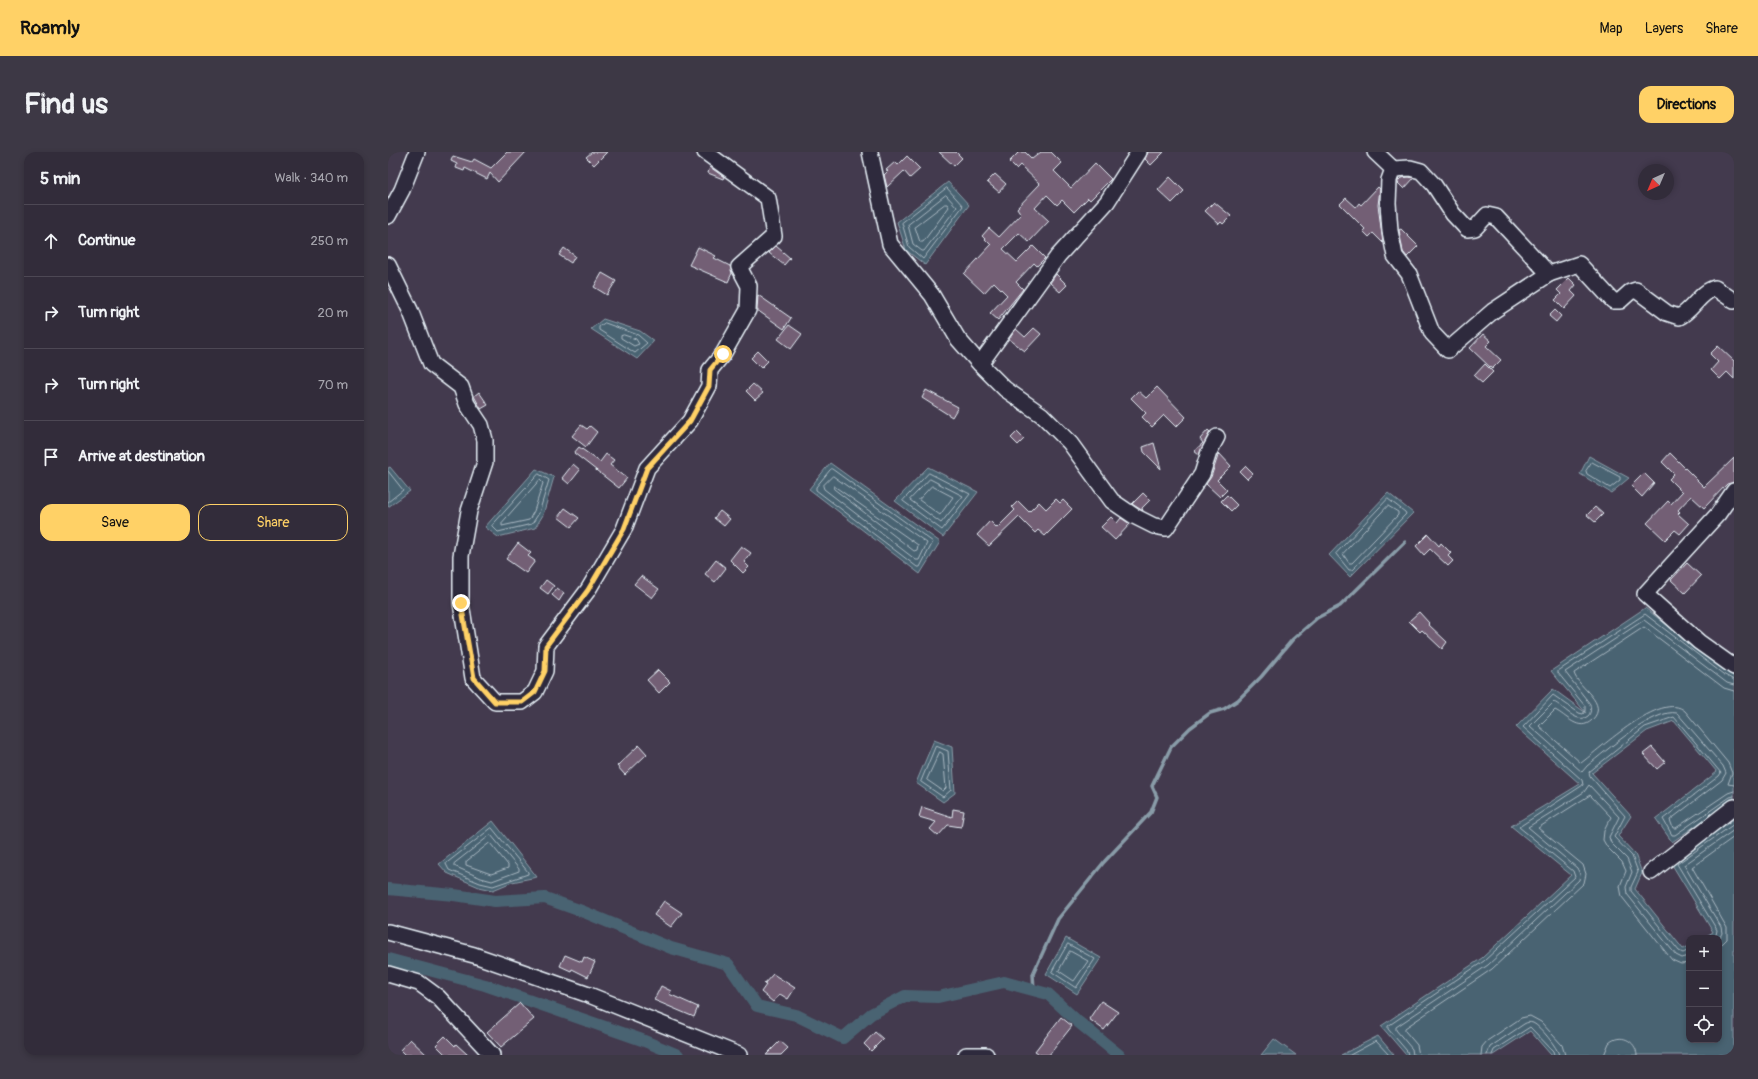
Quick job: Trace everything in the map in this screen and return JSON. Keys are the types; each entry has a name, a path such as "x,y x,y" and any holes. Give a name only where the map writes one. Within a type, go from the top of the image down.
{"street":[{"path":"388,216 402,190 418,152"},
{"path":"388,265 410,310 431,364 461,387 467,404 481,425 485,440 485,462 469,511 460,556 461,603 474,678 495,702 522,702 535,692 545,671 546,646 588,590 624,529 647,468 690,421 709,386 710,370 723,354 748,310 749,286 739,267 774,236 768,198 705,152"},
{"path":"870,152 890,244 932,295 958,339 1005,389 1042,415 1070,443 1112,500 1134,516 1154,526 1166,528 1202,474 1209,452 1217,437"},
{"path":"980,364 1058,256 1107,202 1139,152"},
{"path":"1375,152 1393,169 1410,168 1421,171 1434,185 1453,214 1467,229 1475,228 1487,215 1496,217 1549,274"},
{"path":"1393,169 1389,180 1388,202 1390,231 1395,256 1409,274 1432,333 1448,350 1493,311 1549,274 1579,264 1614,301 1620,301 1630,292 1636,290 1667,313 1680,317 1686,314 1708,290 1715,288 1734,301"},
{"path":"1734,491 1718,514 1645,594 1699,642 1734,667"},
{"path":"1651,872 1734,807"},
{"path":"388,932 474,955 589,995 739,1055"},
{"path":"388,974 419,983 438,996 492,1055"},
{"path":"966,1055 986,1055"}],"water":[{"path":"948,182 969,205 925,265 906,250 897,222"},
{"path":"603,319 640,331 654,341 637,359 591,329"},
{"path":"1589,456 1629,478 1611,493 1580,474"},
{"path":"830,463 940,542 920,574 809,489"},
{"path":"390,467 410,491 388,507 388,468"},
{"path":"928,467 978,492 943,537 895,501"},
{"path":"536,469 554,477 543,515 535,528 498,537 485,527"},
{"path":"1388,493 1413,513 1350,577 1329,555"},
{"path":"1645,608 1734,677 1734,799 1672,842 1656,819 1717,772 1674,721 1647,731 1592,773 1631,816 1618,836 1635,854 1642,873 1635,889 1683,949 1686,948 1686,1043 1722,1043 1722,935 1708,935 1713,932 1671,863 1734,819 1734,1055 1623,1055 1621,1053 1617,1055 1551,1055 1530,1031 1493,1055 1406,1055 1381,1026 1482,958 1571,875 1511,826 1580,784 1516,727 1553,689 1586,713 1551,671"},
{"path":"934,740 952,747 955,793 943,802 916,783"},
{"path":"493,821 537,877 512,882 493,890 479,887 447,873 439,864"},
{"path":"1066,938 1101,958 1077,994 1046,974"},
{"path":"1378,1036 1394,1055 1341,1055"},
{"path":"1274,1039 1296,1055 1261,1055"}],"building":[{"path":"507,152 526,152 498,182 490,173 487,179 465,168 464,171 456,168 457,164 451,161 453,156 472,162 474,159 491,168"},
{"path":"592,152 607,152 594,165 586,157"},
{"path":"939,152 956,152 962,158 954,166"},
{"path":"1019,152 1025,152 1032,159 1041,152 1051,152 1062,163 1054,171 1071,188 1095,163 1111,179 1090,200 1088,198 1074,212 1062,200 1057,205 1047,195 1035,208 1049,221 1029,242 1019,233 1003,249 1017,262 1033,246 1045,258 1037,266 1034,263 1016,282 1023,289 998,320 990,313 1007,295 994,282 984,293 964,274 991,245 982,236 989,228 999,237 1021,214 1017,208 1040,184 1020,165 1016,169 1009,162"},
{"path":"1148,152 1164,152 1151,165 1145,159"},
{"path":"907,156 920,169 910,178 904,171 887,187 884,175 888,171 886,170 895,162 898,165"},
{"path":"710,167 724,177 723,179 708,173"},
{"path":"995,174 1006,184 999,192 987,182"},
{"path":"1170,177 1184,191 1172,203 1158,190"},
{"path":"1401,178 1414,178 1404,189 1398,181"},
{"path":"1378,187 1380,189 1378,205 1383,243 1373,233 1369,237 1363,231 1365,229 1340,204 1346,198 1356,207 1359,203 1361,205"},
{"path":"1214,202 1231,216 1223,224 1221,222 1219,224 1205,211"},
{"path":"1401,229 1418,246 1407,257 1403,252 1399,230"},
{"path":"776,246 790,258 784,265 769,253"},
{"path":"698,247 716,256 714,258 730,266 732,273 728,282 689,265"},
{"path":"564,248 575,256 571,263 559,255"},
{"path":"602,273 616,281 607,295 594,287"},
{"path":"1056,274 1067,285 1060,292 1050,283"},
{"path":"1569,278 1576,285 1571,291 1576,296 1564,309 1555,300 1561,294 1557,290"},
{"path":"758,295 791,318 784,329 757,310"},
{"path":"1555,310 1561,316 1556,322 1549,316"},
{"path":"789,325 802,334 791,349 778,339"},
{"path":"1034,328 1041,334 1025,351 1009,339 1016,329 1025,337"},
{"path":"1483,334 1491,341 1486,346 1501,360 1492,369 1470,348"},
{"path":"1718,346 1734,361 1734,379 1727,372 1720,379 1711,370 1718,362 1710,354"},
{"path":"758,351 768,361 761,368 751,358"},
{"path":"1485,364 1493,372 1482,383 1474,376"},
{"path":"753,384 763,393 755,400 746,391"},
{"path":"1157,387 1186,417 1176,427 1164,415 1152,427 1142,417 1146,413 1131,398 1138,391 1146,398"},
{"path":"926,390 958,407 952,417 922,398"},
{"path":"479,392 488,405 481,409 474,396"},
{"path":"581,425 587,429 590,426 597,432 586,447 572,436"},
{"path":"1208,430 1210,432 1199,455 1194,451 1203,443 1200,439"},
{"path":"1017,432 1024,439 1018,445 1011,438"},
{"path":"1154,443 1161,469 1144,452 1143,447"},
{"path":"579,447 600,462 606,454 614,460 610,465 627,478 619,488 574,453"},
{"path":"1219,453 1231,466 1217,480 1227,490 1220,497 1206,484 1211,477"},
{"path":"1670,453 1704,487 1734,458 1734,482 1727,484 1704,508 1691,496 1678,510 1680,512 1678,514 1689,524 1680,534 1675,530 1665,540 1647,523 1668,501 1671,504 1682,492 1669,479 1674,474 1662,462"},
{"path":"573,464 580,470 569,484 562,478"},
{"path":"1246,466 1253,473 1247,479 1240,472"},
{"path":"1644,473 1654,483 1642,497 1631,486"},
{"path":"1143,493 1150,500 1142,508 1143,511 1132,504"},
{"path":"1227,495 1237,505 1231,511 1221,501"},
{"path":"1056,499 1060,503 1063,500 1072,509 1045,536 1038,530 1035,533 1019,517 989,546 977,535 990,521 997,528 1015,510 1012,507 1018,501 1029,512 1039,502 1046,509"},
{"path":"1595,507 1603,514 1595,522 1587,515"},
{"path":"565,508 579,518 571,527 558,517"},
{"path":"720,511 730,519 724,526 714,518"},
{"path":"1111,517 1117,523 1121,518 1130,524 1115,540 1101,527"},
{"path":"1428,534 1439,546 1441,543 1451,553 1448,556 1453,561 1448,566 1430,549 1424,555 1416,546"},
{"path":"518,543 531,553 528,556 535,561 526,573 506,559"},
{"path":"741,546 751,553 744,562 749,567 743,573 730,560"},
{"path":"716,560 726,568 715,582 705,574"},
{"path":"1687,563 1701,576 1685,593 1671,580"},
{"path":"641,576 659,589 652,598 634,584"},
{"path":"546,580 554,586 548,594 540,588"},
{"path":"557,588 564,593 559,601 552,595"},
{"path":"1419,612 1429,623 1428,624 1447,642 1442,649 1422,630 1420,632 1409,621"},
{"path":"658,670 670,682 659,693 647,680"},
{"path":"639,745 647,754 625,775 617,766"},
{"path":"1652,747 1665,762 1657,769 1643,754"},
{"path":"922,807 952,817 953,809 964,811 961,827 948,825 938,836 930,829 936,822 919,817"},
{"path":"664,901 682,913 671,927 654,915"},
{"path":"565,955 582,962 584,957 595,962 588,977 572,969 571,971 560,966"},
{"path":"773,974 795,988 788,999 780,994 773,1002 761,992 766,985 764,984"},
{"path":"661,986 671,991 669,994 698,1007 694,1017 654,1000"},
{"path":"1101,1001 1118,1012 1104,1030 1089,1019"},
{"path":"520,1003 534,1019 501,1047 487,1032"},
{"path":"1061,1017 1072,1026 1049,1055 1041,1055 1035,1051"},
{"path":"875,1032 883,1039 871,1051 864,1044"},
{"path":"445,1036 455,1046 456,1044 468,1055 446,1055 436,1045"},
{"path":"410,1039 427,1055 405,1055 400,1050"},
{"path":"780,1041 788,1048 781,1055 766,1055"}],"waterway":[{"path":"1034,990 1033,974 1058,919 1104,862 1151,812 1157,797 1152,786 1171,747 1190,728 1210,713 1224,709 1238,700 1261,677 1293,639 1317,618 1340,606 1405,542"},
{"path":"388,889 454,895 495,901 545,898 584,912 671,948 728,964 757,1006 796,1015 843,1038 871,1014 905,996 938,997 1004,982 1048,994 1077,1021 1119,1055"},
{"path":"388,959 485,985 642,1040 678,1055"}],"route":[{"path":"461,603 474,678 495,702 522,702 535,692 545,671 546,646 588,590 624,529 647,468 690,421 709,386 710,370 723,354"}]}
